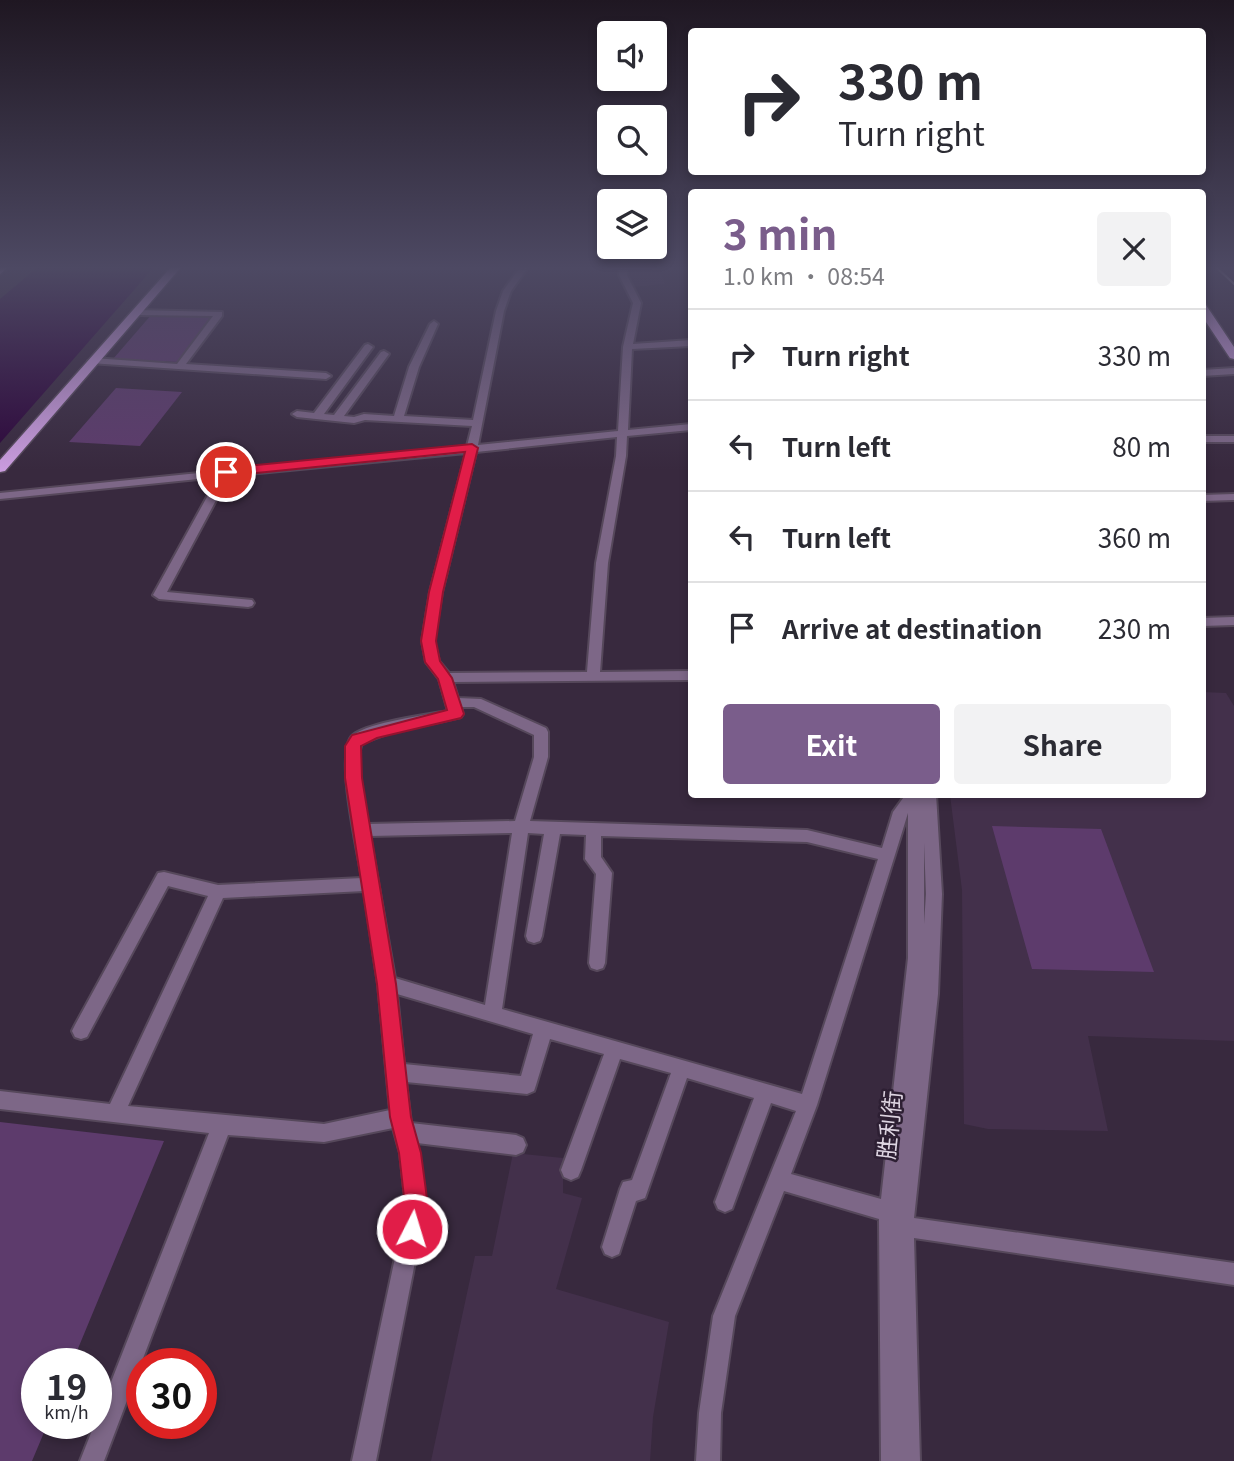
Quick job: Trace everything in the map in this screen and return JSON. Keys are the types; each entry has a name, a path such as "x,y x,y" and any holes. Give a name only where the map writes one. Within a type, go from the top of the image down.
{"main road":[{"path":"0,468 117,334"},
{"path":"1220,334 1234,356"}],"street":[{"path":"180,366 204,334"},
{"path":"398,420 414,367 429,334"},
{"path":"364,1461 416,1206 410,1153 402,1125 387,984 360,830 353,778 353,746 357,739 456,714 445,678 433,662 428,641 436,592 472,448 495,334"},
{"path":"593,675 602,563 624,433 630,334"},
{"path":"628,347 688,342"},
{"path":"317,416 368,347"},
{"path":"337,418 384,354"},
{"path":"93,361 326,376"},
{"path":"1206,373 1234,371"},
{"path":"297,414 477,423"},
{"path":"0,496 688,427"},
{"path":"1206,439 1234,439"},
{"path":"226,472 159,595 248,603"},
{"path":"1206,498 1234,497"},
{"path":"1206,622 1234,621"},
{"path":"445,678 688,676"},
{"path":"453,703 476,702 541,732 541,757 522,827 492,1015"},
{"path":"708,1461 710,1413 724,1316 808,1105 901,812 913,798"},
{"name":"胜利街","path":"893,1461 894,1221 916,958 916,798"},
{"name":"胜利街","path":"908,1461 894,1221 929,993 934,894 929,798"},
{"path":"360,830 522,827 807,836 887,855"},
{"path":"534,936 553,828"},
{"path":"594,829 593,859 604,873 597,963"},
{"path":"80,1031 164,878 218,892 369,884"},
{"path":"116,1114 218,892"},
{"path":"387,984 410,988 492,1015 808,1105"},
{"path":"396,1072 527,1084 544,1029"},
{"path":"570,1170 615,1048"},
{"path":"612,1247 630,1189 638,1191 682,1067"},
{"path":"725,1202 766,1092"},
{"path":"0,1100 116,1114 324,1133 402,1125 516,1145"},
{"path":"92,1461 222,1124"},
{"path":"778,1180 894,1221 1234,1274"}],"shaded area":[{"path":"0,334 95,334 0,443"},
{"path":"135,334 200,334 178,362 113,359"},
{"path":"116,388 182,392 140,446 69,442"},
{"path":"1206,692 1226,693 1234,706 1234,1041 1088,1036 1108,1131 988,1129 964,1124 962,890 950,798 1206,798"},
{"path":"992,826 1101,829 1154,972 1032,969"},
{"path":"0,1122 164,1141 78,1348 21,1348 21,1439 41,1439 32,1461 0,1461"},
{"path":"513,1153 563,1158 563,1193 582,1198 556,1289 669,1322 653,1417 650,1461 431,1461 475,1256 492,1256"}],"route":[{"path":"226,472 472,448 436,592 428,641 433,662 445,678 456,714 375,733 357,739 353,746 353,778 387,984 400,1117 410,1153 416,1206 412,1229"}]}
